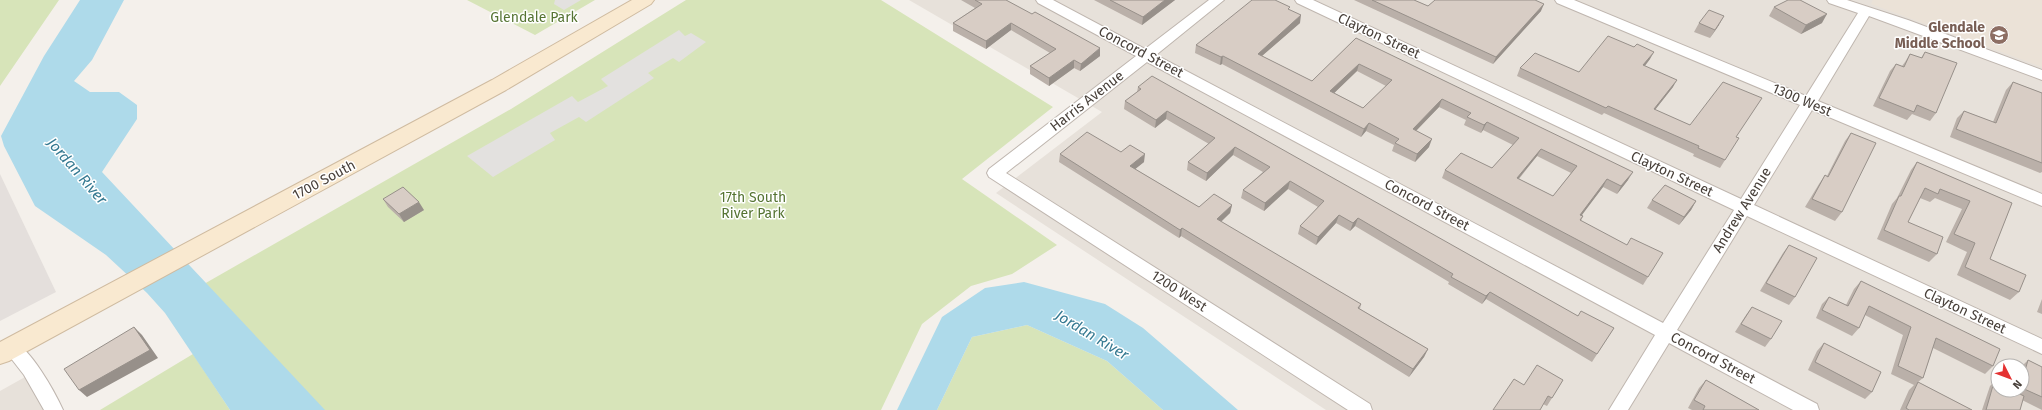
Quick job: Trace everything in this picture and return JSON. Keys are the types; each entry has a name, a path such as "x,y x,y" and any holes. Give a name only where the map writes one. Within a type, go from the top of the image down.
{"street":[{"name":"1700 South","path":"6,351 499,85 645,0"},
{"name":"Concord Street","path":"1043,0 1810,410"},
{"name":"Harris Avenue","path":"995,172 1217,0"},
{"name":"Clayton Street","path":"1302,0 2042,347"},
{"name":"1300 West","path":"1562,0 2042,200"},
{"path":"1834,0 2042,75"},
{"name":"Andrew Avenue","path":"1618,410 1866,11"},
{"name":"1200 West","path":"995,172 1363,410"},
{"path":"6,351 30,370 54,410"}],"shaded area":[{"path":"555,0 581,0 564,10 554,4"},
{"path":"909,0 2042,0 2042,410 1326,410 996,193 1102,112"},
{"name":"Glendale Middle School","path":"1873,0 2042,0 2042,67 1871,4"},
{"path":"679,30 685,36 691,33 706,42 679,62 673,58 648,73 654,78 586,122 579,117 550,133 555,140 493,177 467,156 572,96 578,102 608,86 601,79"},
{"path":"0,174 56,292 0,321"},
{"path":"34,372 47,410 0,410 0,391"}],"green space":[{"path":"0,0 59,0 0,86"},
{"name":"Glendale Park","path":"467,0 595,0 535,35"},
{"name":"17th South River Park","path":"686,0 881,0 1053,107 962,179 1057,245 1012,274 971,286 922,324 881,410 302,410 204,284 511,109"},
{"path":"1027,325 1107,361 1163,410 937,410 972,337"},
{"path":"193,354 230,410 100,410"}],"water":[{"name":"Jordan River","path":"80,0 124,0 92,60 74,81 90,92 119,92 137,105 137,119 102,172 325,410 230,410 165,313 147,293 106,255 35,206 4,146 1,136 44,56"},
{"name":"Jordan River","path":"1024,282 1105,304 1143,328 1238,410 1163,410 1107,361 1027,325 972,337 937,410 897,410 942,317 985,288"}],"building":[{"path":"975,0 1006,0 1032,14 1035,12 1100,48 1081,64 1074,60 1049,78 1030,66 1056,49 1011,23 986,41 953,23 982,4"},
{"path":"1110,0 1165,0 1143,17"},
{"path":"1252,0 1275,0 1290,7 1288,9 1301,15 1258,54 1312,81 1356,38 1633,172 1621,186 1607,179 1580,215 1583,216 1580,220 1627,245 1631,238 1663,253 1648,277 1445,170 1461,153 1492,168 1519,138 1487,122 1484,125 1467,117 1471,113 1442,99 1413,129 1432,139 1417,154 1395,143 1399,139 1369,123 1364,129 1223,56 1221,57 1196,45","holes":["1359,64 1392,80 1363,108 1330,91","1541,149 1577,166 1553,196 1517,178"]},
{"path":"1372,0 1414,0 1428,6 1435,0 1535,0 1544,4 1496,57"},
{"path":"1788,0 1800,0 1827,14 1806,25 1774,7"},
{"path":"1709,10 1724,16 1715,30 1699,23"},
{"path":"1608,36 1634,47 1637,44 1654,52 1643,65 1677,80 1654,109 1690,125 1723,82 1762,98 1736,137 1739,138 1725,160 1698,148 1699,146 1608,106 1606,108 1520,68 1535,53 1579,72"},
{"path":"1925,52 1957,63 1936,113 1917,105 1914,112 1879,98 1896,64 1904,67 1910,54 1922,58"},
{"path":"1152,76 1578,316 1581,311 1614,328 1597,354 1490,292 1486,296 1451,277 1453,274 1358,218 1353,223 1339,215 1318,237 1300,226 1324,201 1290,181 1265,203 1243,190 1270,167 1235,147 1207,173 1188,162 1215,138 1167,111 1156,120 1125,101 1141,89 1138,87"},
{"path":"2013,82 2042,93 2042,163 1956,129 1964,111 1996,123"},
{"path":"1087,132 1121,152 1130,145 1145,154 1130,166 1199,207 1214,194 1232,205 1217,219 1361,304 1358,308 1428,349 1413,369 1182,228 1180,230 1060,154"},
{"path":"1851,133 1876,143 1842,212 1812,199 1825,175 1828,177"},
{"path":"1917,162 2012,203 1990,259 2026,275 2019,292 1965,267 1975,243 1954,234 1970,201 1940,189 1938,194 1925,188 1908,222 1943,237 1937,254 1884,230 1899,196 1901,196"},
{"path":"1665,185 1696,201 1684,217 1652,200"},
{"path":"403,187 419,202 399,214 383,199"},
{"path":"1789,245 1817,258 1795,297 1766,283"},
{"path":"1861,281 2000,349 1996,358 1990,358 1990,365 1936,338 1923,378 1898,366 1911,327 1869,306 1859,328 1822,310 1829,297 1848,306"},
{"path":"1752,307 1782,321 1771,339 1741,324"},
{"path":"134,327 150,350 79,390 64,369"},
{"path":"1824,343 1881,372 1872,392 1815,362"},
{"path":"2030,361 2042,367 2042,397 2030,392"},
{"path":"1537,365 1563,380 1552,398 1548,396 1540,410 1493,410 1514,379 1524,385"},
{"path":"1706,380 1759,410 1703,410 1705,406 1694,400"},
{"path":"1918,382 1972,410 1909,410 1906,408"},
{"path":"1990,396 1990,398 2023,398 2020,410 1986,410"}],"place":[{"name":"Glendale Middle School","path":"1999,35"}]}
